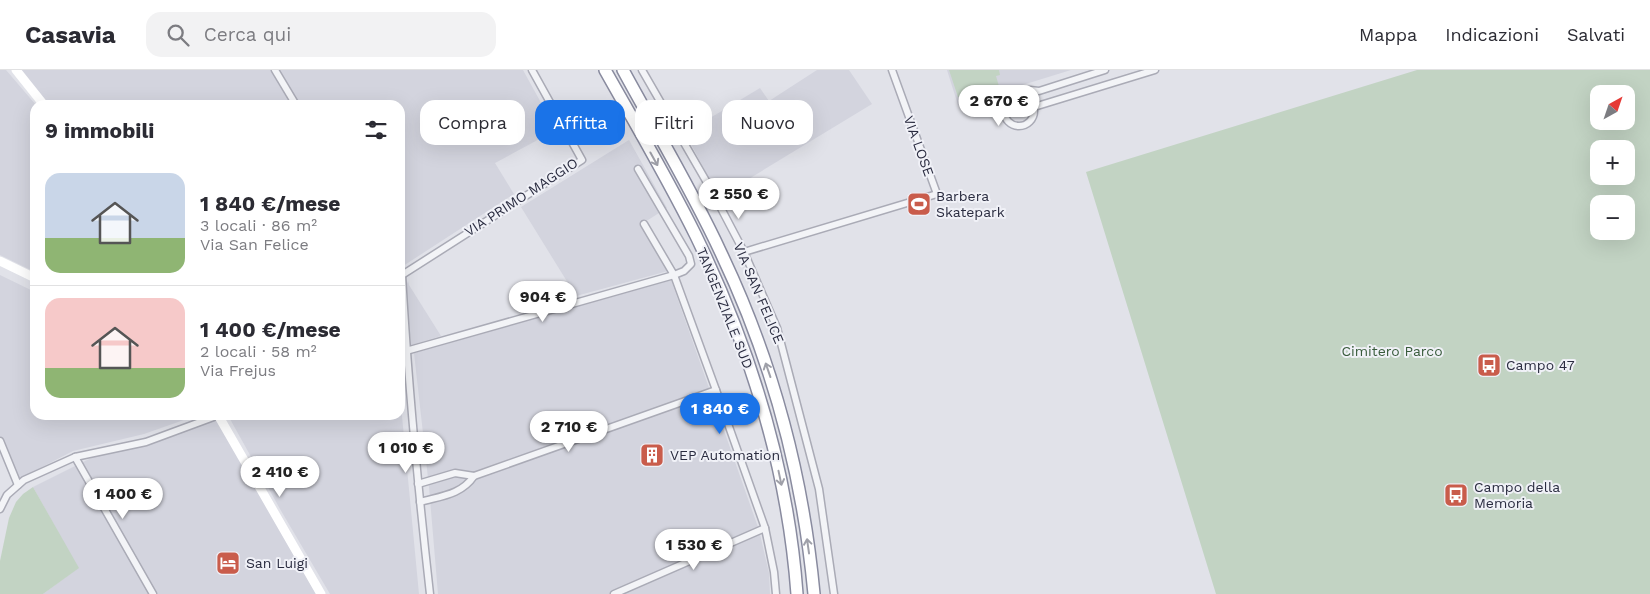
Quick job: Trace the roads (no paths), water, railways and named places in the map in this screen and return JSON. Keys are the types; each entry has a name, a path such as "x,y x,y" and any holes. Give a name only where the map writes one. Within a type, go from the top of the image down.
{"highway":[{"name":"TANGENZIALE SUD","path":"605,70 695,234 718,283 744,349 766,418 776,462 787,512 798,594"},
{"name":"TANGENZIALE SUD","path":"623,70 704,218 737,288 760,347 781,414 797,478 809,548 814,594"}],"street":[{"path":"16,70 40,100"},
{"path":"275,70 293,100"},
{"name":"VIA PRIMO MAGGIO","path":"405,271 582,160 532,70"},
{"name":"VIA SAN FELICE","path":"642,70 744,252 777,328 819,489 834,594"},
{"name":"VIA LOSE","path":"744,252 937,194 892,70"},
{"path":"1024,97 1030,90 1039,91 1104,70"},
{"path":"1034,107 1155,70"},
{"path":"1024,97 1034,107 1034,115 1027,124 1019,126 1008,121 1005,113 1007,104 1014,98 1024,97"},
{"path":"406,351 686,270 691,261 638,169"},
{"path":"644,224 674,275 716,390 765,528 774,572 776,594"},
{"path":"0,261 30,276"},
{"name":"VIA PRIMO MAGGIO","path":"405,336 430,594"},
{"path":"418,484 455,473 474,476 716,390"},
{"path":"0,509 7,495 24,480 75,457 146,442 205,420"},
{"path":"221,420 321,594"},
{"path":"0,441 18,485"},
{"path":"75,457 152,594"},
{"path":"420,502 460,490 474,476"},
{"path":"614,594 765,528"}],"place":[{"name":"Barbera Skatepark","path":"919,204"},
{"name":"Campo 47","path":"1489,365"},
{"name":"VEP Automation","path":"652,455"},
{"name":"Campo della Memoria","path":"1456,495"},
{"name":"San Luigi","path":"228,563"}],"park label":[{"name":"Cimitero Parco","path":"1392,351"}]}
